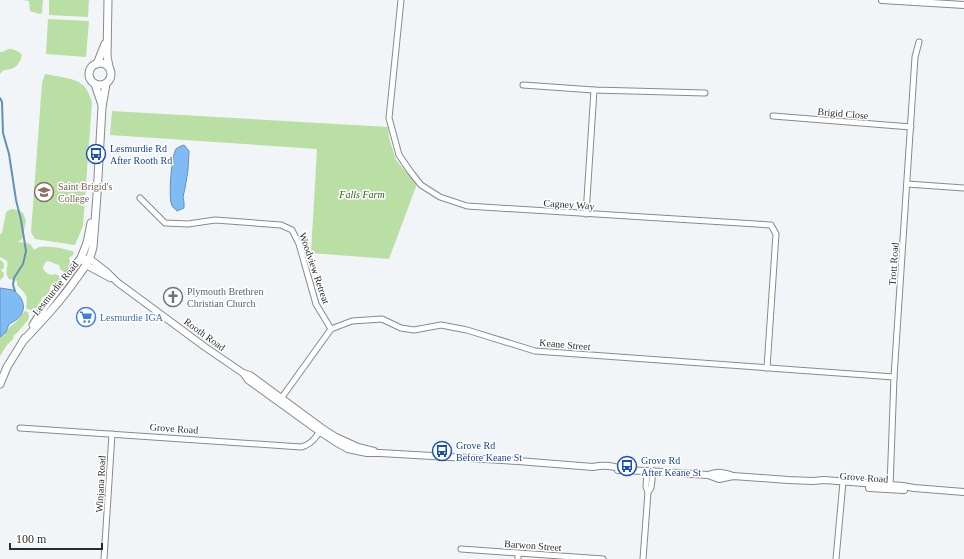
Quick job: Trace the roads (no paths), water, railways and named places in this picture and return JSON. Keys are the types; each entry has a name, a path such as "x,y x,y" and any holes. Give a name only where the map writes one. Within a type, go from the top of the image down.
{"main road":[{"name":"Lesmurdie Road","path":"23,341 67,292 88,262 93,247 102,107 106,84 111,76 107,56 108,0"},
{"name":"Lesmurdie Road","path":"102,107 96,84 91,81 89,72 92,67 97,64 107,38"},
{"path":"97,64 104,64 109,67"},
{"path":"96,84 106,84"},
{"name":"Lesmurdie Road","path":"0,384 7,367 23,341 81,258 87,243 97,195"}],"street":[{"name":"Cagney Way","path":"401,0 389,118 399,155 421,185 440,197 467,206 771,225 776,234 767,368"},
{"path":"882,0 964,5"},
{"name":"Trott Road","path":"890,487 894,377 915,57 919,42"},
{"path":"523,85 594,90 705,93"},
{"path":"586,214 594,90"},
{"name":"Brigid Close","path":"773,116 911,127"},
{"path":"907,184 964,188"},
{"name":"Woodview Retreat","path":"140,198 165,223 188,224 215,220 281,225 292,230 299,244 316,304 331,329"},
{"name":"Rooth Road","path":"81,258 117,282 243,373 248,380 280,400 321,430"},
{"name":"Keane Street","path":"331,329 352,321 382,319 401,328 414,330 441,325 467,330 535,351 894,377"},
{"path":"280,400 331,329"},
{"name":"Grove Road","path":"20,428 301,447 312,442 321,430 337,443 348,449 367,453 488,460 505,465 536,463 593,467 602,470 614,471 621,469 708,475 719,479 733,476 823,484 890,487 902,490 914,488 964,492"},
{"name":"Winjana Road","path":"104,559 112,434"},
{"path":"643,559 648,492 646,486 650,471"},
{"path":"836,559 843,484"},
{"name":"Barwon Street","path":"461,549 603,559"},
{"path":"518,553 518,559"}],"water":[{"path":"184,145 189,151 188,170 183,197 184,208 177,211 171,203 170,184 174,153 176,149"},
{"path":"0,288 13,290 18,294 23,303 23,308 19,317 9,324 6,332 0,337"}],"waterway":[{"path":"0,98 2,102 3,133 9,154 26,251 23,264 14,278 13,285 15,291"}],"place":[{"name":"Lesmurdie Rd After Rooth Rd","path":"96,154"},
{"name":"Saint Brigid's College","path":"44,192"},
{"name":"Plymouth Brethren Christian Church","path":"173,297"},
{"name":"Lesmurdie IGA","path":"86,317"},
{"name":"Grove Rd Before Keane St","path":"442,451"},
{"name":"Grove Rd After Keane St","path":"627,466"}],"park label":[{"name":"Falls Farm","path":"362,194"}]}
